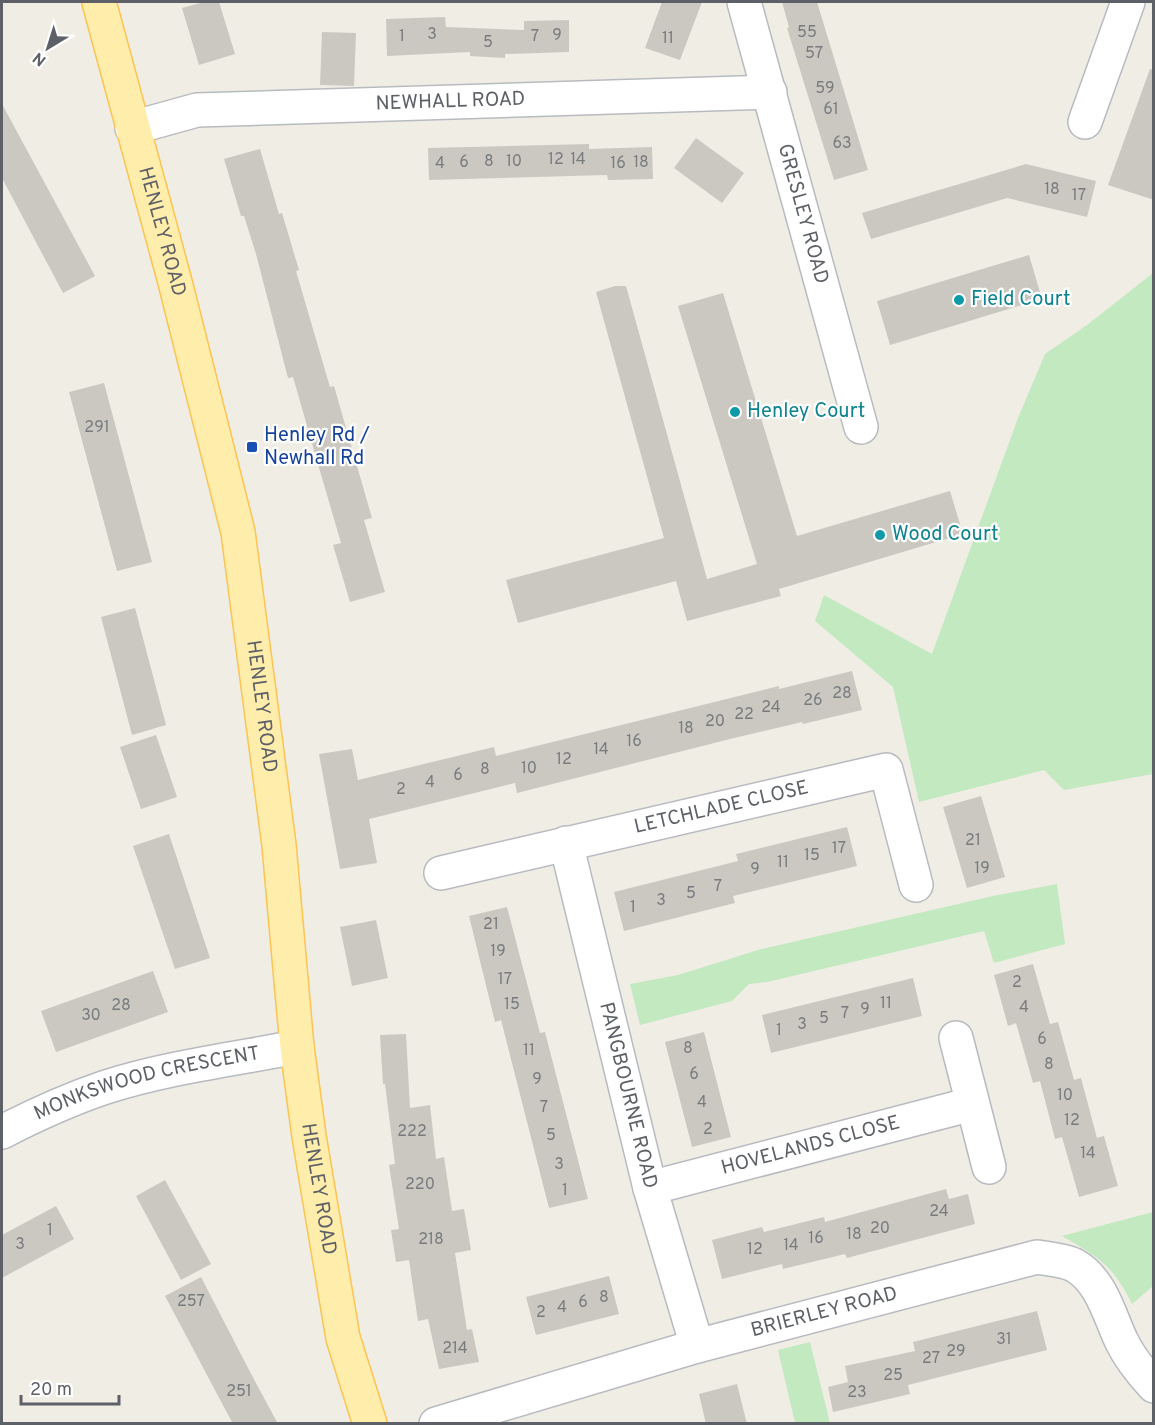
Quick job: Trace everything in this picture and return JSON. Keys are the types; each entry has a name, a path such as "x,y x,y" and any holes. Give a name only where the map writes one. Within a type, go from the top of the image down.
{"main road":[{"name":"HENLEY ROAD","path":"99,2 175,282 238,532 279,845 297,1047 309,1136 343,1338 370,1424"}],"street":[{"name":"GRESLEY ROAD","path":"744,2 861,427"},
{"path":"1085,122 1128,2"},
{"name":"NEWHALL ROAD","path":"132,128 197,110 770,92"},
{"name":"LETCHLADE CLOSE","path":"441,873 886,770 916,885"},
{"name":"PANGBOURNE ROAD","path":"566,843 650,1188 697,1346"},
{"path":"956,1038 989,1167"},
{"name":"MONKSWOOD CRESCENT","path":"2,1132 44,1111 105,1088 182,1068 297,1047"},
{"name":"HOVELANDS CLOSE","path":"650,1188 972,1104"},
{"name":"BRIERLEY ROAD","path":"436,1424 697,1346 1037,1257 1073,1265 1088,1276 1098,1290 1133,1361 1154,1386"}],"green space":[{"path":"1153,273 1153,774 1064,790 1044,770 919,802 893,687 815,621 824,595 932,654 1018,418 1045,354 1087,325"},
{"path":"1057,884 1065,944 994,963 984,931 767,982 749,984 732,1001 640,1025 630,984 678,975 758,950 993,896"},
{"path":"1153,1212 1153,1286 1132,1304 1118,1280 1103,1263 1062,1236"},
{"path":"810,1342 830,1423 795,1423 778,1350"}],"building":[{"path":"204,2 219,2 235,54 199,65 182,8"},
{"path":"662,2 702,2 680,60 645,48"},
{"path":"782,2 817,2 868,170 834,180 787,28 789,27"},
{"path":"445,17 446,27 524,30 524,21 569,20 569,52 505,54 505,58 470,56 470,52 387,56 386,19"},
{"path":"322,32 356,33 354,86 320,85"},
{"path":"1150,69 1154,70 1154,200 1108,185"},
{"path":"2,104 95,276 63,293 2,178"},
{"path":"696,138 744,173 722,203 674,168"},
{"path":"589,144 589,149 652,147 653,179 608,180 607,175 429,180 428,148"},
{"path":"260,149 279,214 282,213 299,270 296,271 330,387 334,386 372,518 364,520 385,592 350,602 333,545 341,543 293,377 288,378 256,254 244,216 241,216 224,159"},
{"path":"1026,164 1096,181 1087,217 1007,198 871,239 862,213"},
{"name":"Field Court","path":"1029,255 1042,299 890,345 877,301"},
{"path":"615,286 626,286 707,579 757,564 678,306 723,293 797,536 950,491 963,534 779,589 781,596 687,621 676,581 518,623 506,580 664,538 596,292"},
{"path":"104,383 152,562 117,571 69,392"},
{"path":"135,608 166,725 132,735 101,617"},
{"path":"852,671 862,710 734,738 517,793 515,783 369,819 377,863 340,869 319,754 352,749 358,780 494,747 496,756 779,686 779,689"},
{"path":"156,735 177,797 141,809 120,747"},
{"path":"981,796 1005,877 967,888 943,807"},
{"path":"847,827 857,866 733,896 735,903 624,931 614,892 738,861 736,854"},
{"path":"169,834 210,958 175,969 133,846"},
{"path":"507,907 540,1033 545,1032 588,1199 549,1208 501,1020 495,1022 469,916"},
{"path":"376,920 388,978 352,986 340,927"},
{"path":"1033,964 1050,1024 1058,1022 1074,1080 1081,1078 1097,1138 1104,1136 1118,1186 1079,1197 1062,1137 1055,1139 1040,1081 1033,1083 1016,1023 1008,1026 994,975"},
{"path":"153,971 168,1012 56,1052 41,1011"},
{"path":"913,978 922,1016 771,1053 762,1015"},
{"path":"704,1032 731,1137 692,1147 665,1042"},
{"path":"406,1034 410,1108 430,1105 436,1159 444,1157 452,1211 464,1209 471,1250 455,1253 467,1330 472,1329 479,1362 439,1369 428,1319 418,1321 409,1260 396,1262 391,1230 399,1229 389,1165 395,1164 385,1084 383,1084 380,1035"},
{"path":"165,1180 211,1264 181,1280 136,1196"},
{"path":"946,1189 949,1199 968,1194 975,1224 847,1258 845,1254 783,1269 782,1264 722,1279 712,1240 762,1227 764,1232 824,1217 825,1222"},
{"path":"56,1206 74,1239 2,1278 2,1235"},
{"path":"609,1276 619,1314 536,1335 526,1297"},
{"path":"201,1277 278,1424 233,1424 165,1296"},
{"path":"1037,1311 1047,1350 908,1385 910,1394 833,1412 828,1387 848,1382 845,1366 915,1351 913,1342"},
{"path":"737,1384 747,1424 706,1424 699,1394"}],"place":[{"name":"Field Court","path":"959,300"},
{"name":"Henley Court","path":"735,412"},
{"name":"Henley Rd / Newhall Rd","path":"252,447"},
{"name":"Wood Court","path":"880,535"}]}
